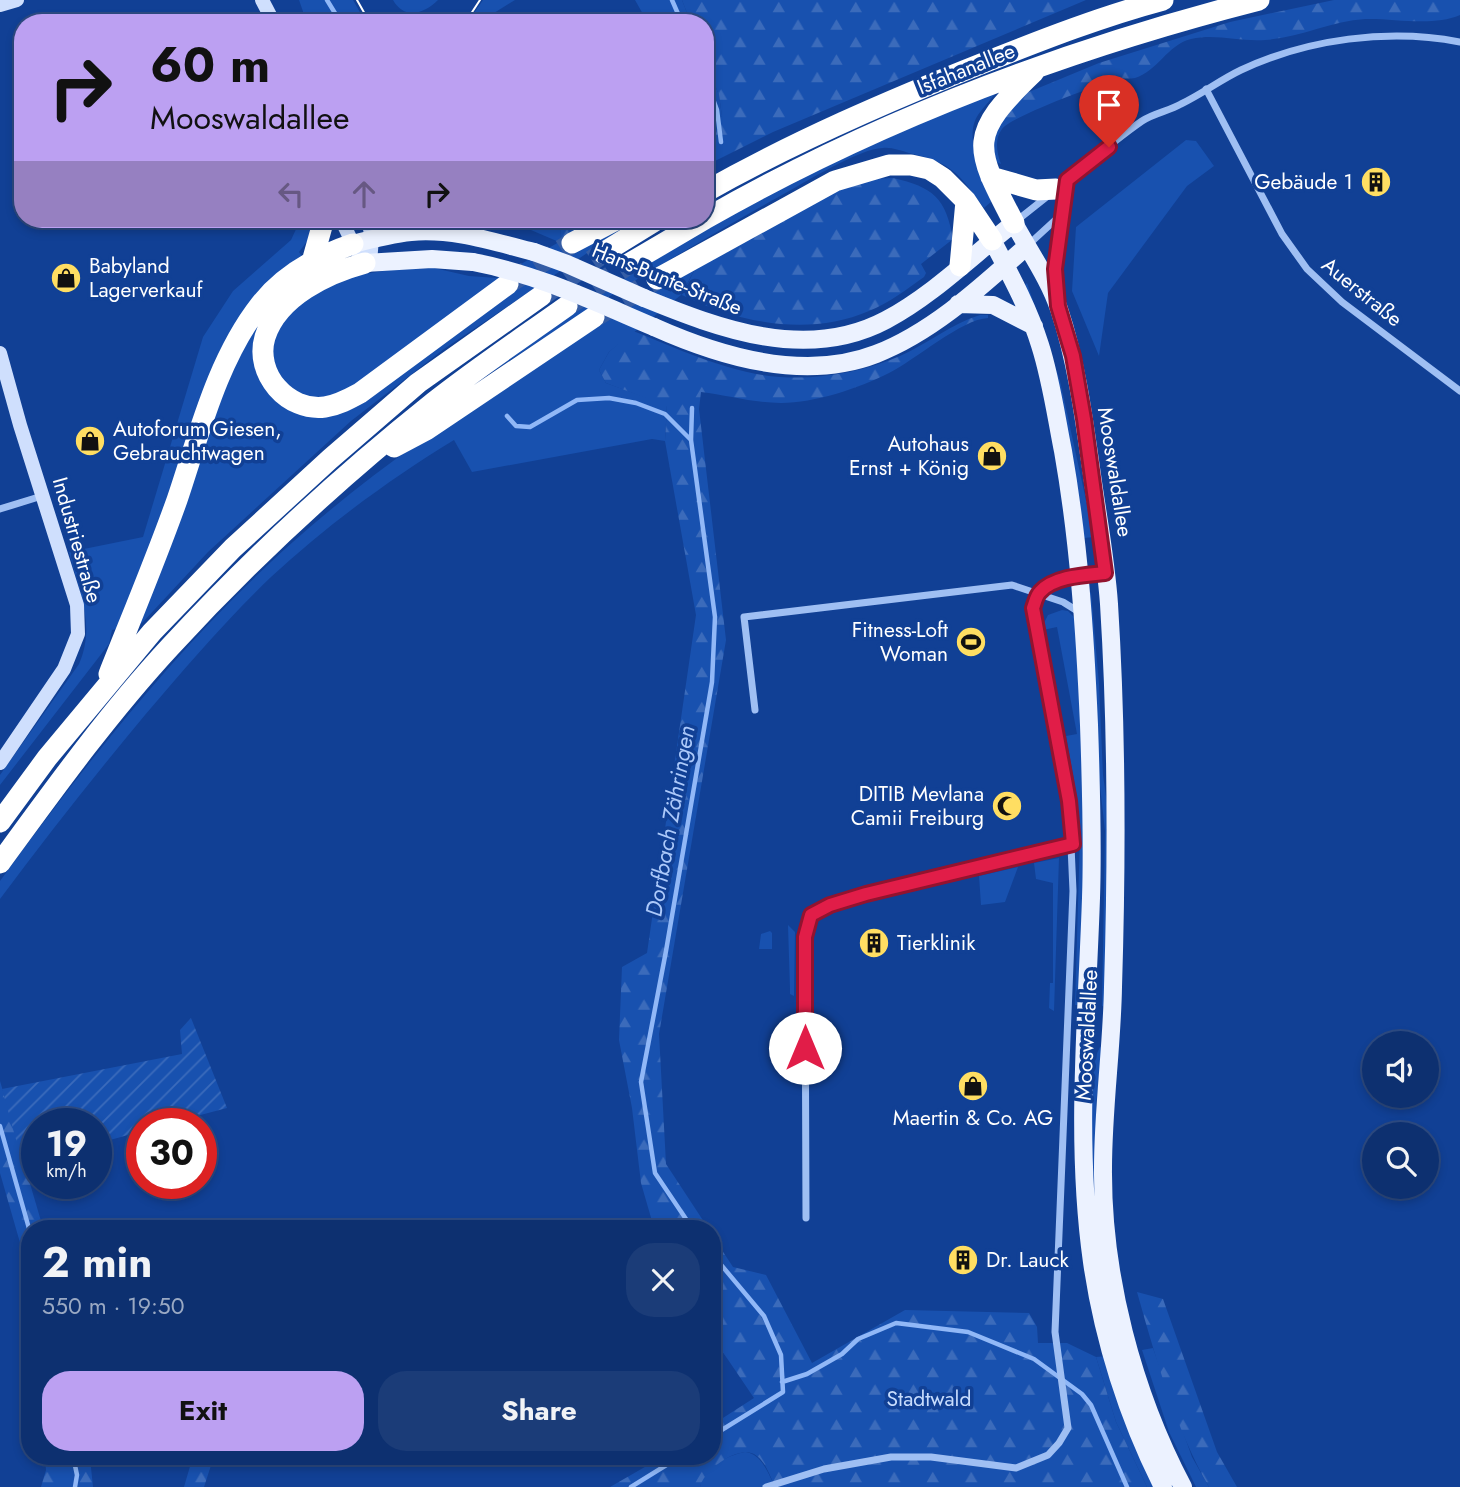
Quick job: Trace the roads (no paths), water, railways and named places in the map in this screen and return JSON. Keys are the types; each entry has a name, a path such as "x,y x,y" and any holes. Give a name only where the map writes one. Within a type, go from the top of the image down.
{"highway":[{"path":"1082,26 1117,0"},
{"name":"Isfahanallee","path":"714,187 829,129 932,83 1082,26 1163,0"},
{"name":"Isfahanallee","path":"714,214 843,149 918,115 1040,66 1138,33 1259,0"},
{"path":"1014,223 991,177 984,151 986,127 1005,99 1040,66"},
{"path":"657,279 835,181 889,165 911,165 929,169 943,178 966,201 992,240"},
{"path":"991,177 1036,190 1061,185"},
{"path":"714,182 728,179"},
{"path":"960,266 966,201"},
{"path":"312,262 321,228"},
{"path":"572,243 601,228"},
{"path":"603,253 643,228"},
{"name":"Isfahanallee","path":"630,263 690,228"},
{"path":"102,692 154,564 215,392 232,350 248,321 284,280 312,262 362,242"},
{"path":"368,262 332,273 302,292 275,319 265,336 262,351 268,377 278,390 292,401 324,407 360,394 508,284"},
{"path":"0,822 47,758 152,632 233,548 330,458 418,383 541,296"},
{"path":"0,863 68,770 169,648 250,565 358,466 474,371 567,306"},
{"path":"358,466 426,430 594,317"}],"main road":[{"name":"Hans-Bunte-Straße","path":"362,242 414,232 481,238 567,264 706,323 754,336 799,340 834,337 884,321 907,307 1014,223"},
{"name":"Mooswaldallee","path":"1014,223 1058,306 1073,356 1105,573 1116,761 1117,846 1112,1035 1104,1131 1104,1200 1110,1257 1126,1338 1152,1418 1183,1487"},
{"name":"Mooswaldallee","path":"992,240 1034,326 1050,384 1072,503 1084,615 1091,830 1085,1083 1087,1208 1092,1263 1103,1321 1132,1415 1163,1487"},
{"path":"368,262 432,259 473,262 503,268 552,283 654,327 717,350 756,360 801,366 831,365 857,360 894,346 958,304 1027,246"},
{"path":"958,304 993,306 1034,326"}],"street":[{"path":"0,5 17,0"},
{"name":"Hans-Bunte-Straße","path":"1014,223 1145,119 1181,104 1263,61 1323,44 1373,36 1408,36 1460,42"},
{"name":"Auerstraße","path":"1206,89 1282,234 1307,269 1342,302 1460,391"},
{"path":"1058,306 1055,269 1065,212 1061,185"},
{"path":"1027,246 1065,212"},
{"path":"349,228 362,242 368,262"},
{"path":"362,242 366,228"},
{"path":"440,228 447,233"},
{"name":"Industriestraße","path":"0,353 77,605 78,634 64,669 0,763"},
{"path":"0,509 43,495"},
{"path":"1038,593 1048,586 1080,576 1105,573"},
{"path":"755,710 744,617 1012,585 1063,602 1084,615"},
{"name":"Mooswaldallee","path":"766,1487 824,1469 891,1457 931,1457 1016,1468 1048,1455 1068,1428 1055,1332 1073,844 1069,801 1033,608 1038,593"},
{"path":"806,1218 805,937 811,915 830,905 866,894 1073,844"}],"waterway":[{"path":"327,0 336,14"},
{"name":"Dorfbach Zähringen","path":"672,0 678,14"},
{"name":"Dorfbach Zähringen","path":"714,102 721,142"},
{"path":"507,416 516,426 530,427 577,400 609,398 636,403 665,414 691,440"},
{"name":"Dorfbach Zähringen","path":"687,1220 655,1173 641,1082 712,682 715,617 691,440 692,408"},
{"path":"0,1126 27,1220"},
{"name":"Dorfbach Zähringen","path":"721,1265 764,1316 781,1355 783,1392 721,1430"},
{"path":"782,1382 807,1374 842,1354 858,1339 896,1323 968,1332 1034,1359 1082,1394 1091,1405 1127,1487"},
{"path":"75,1465 75,1487"},
{"path":"631,1487 666,1465"}],"tunnel":[{"path":"509,283 572,243"},
{"path":"541,296 603,253"},
{"path":"568,305 630,263"},
{"path":"596,316 657,279"}],"tram line":[{"path":"357,0 365,14"},
{"path":"471,14 480,0"}],"place":[{"name":"Gebäude 1","path":"1376,182"},
{"name":"Babyland Lagerverkauf","path":"66,278"},
{"name":"Autoforum Giesen, Gebrauchtwagen","path":"90,441"},
{"name":"Autohaus Ernst + König","path":"992,456"},
{"name":"Fitness-Loft Woman","path":"971,642"},
{"name":"DITIB Mevlana Camii Freiburg","path":"1007,806"},
{"name":"Tierklinik","path":"874,943"},
{"name":"Maertin & Co. AG","path":"973,1086"},
{"name":"Dr. Lauck","path":"963,1260"}],"park label":[{"name":"Stadtwald","path":"929,1399"}]}
